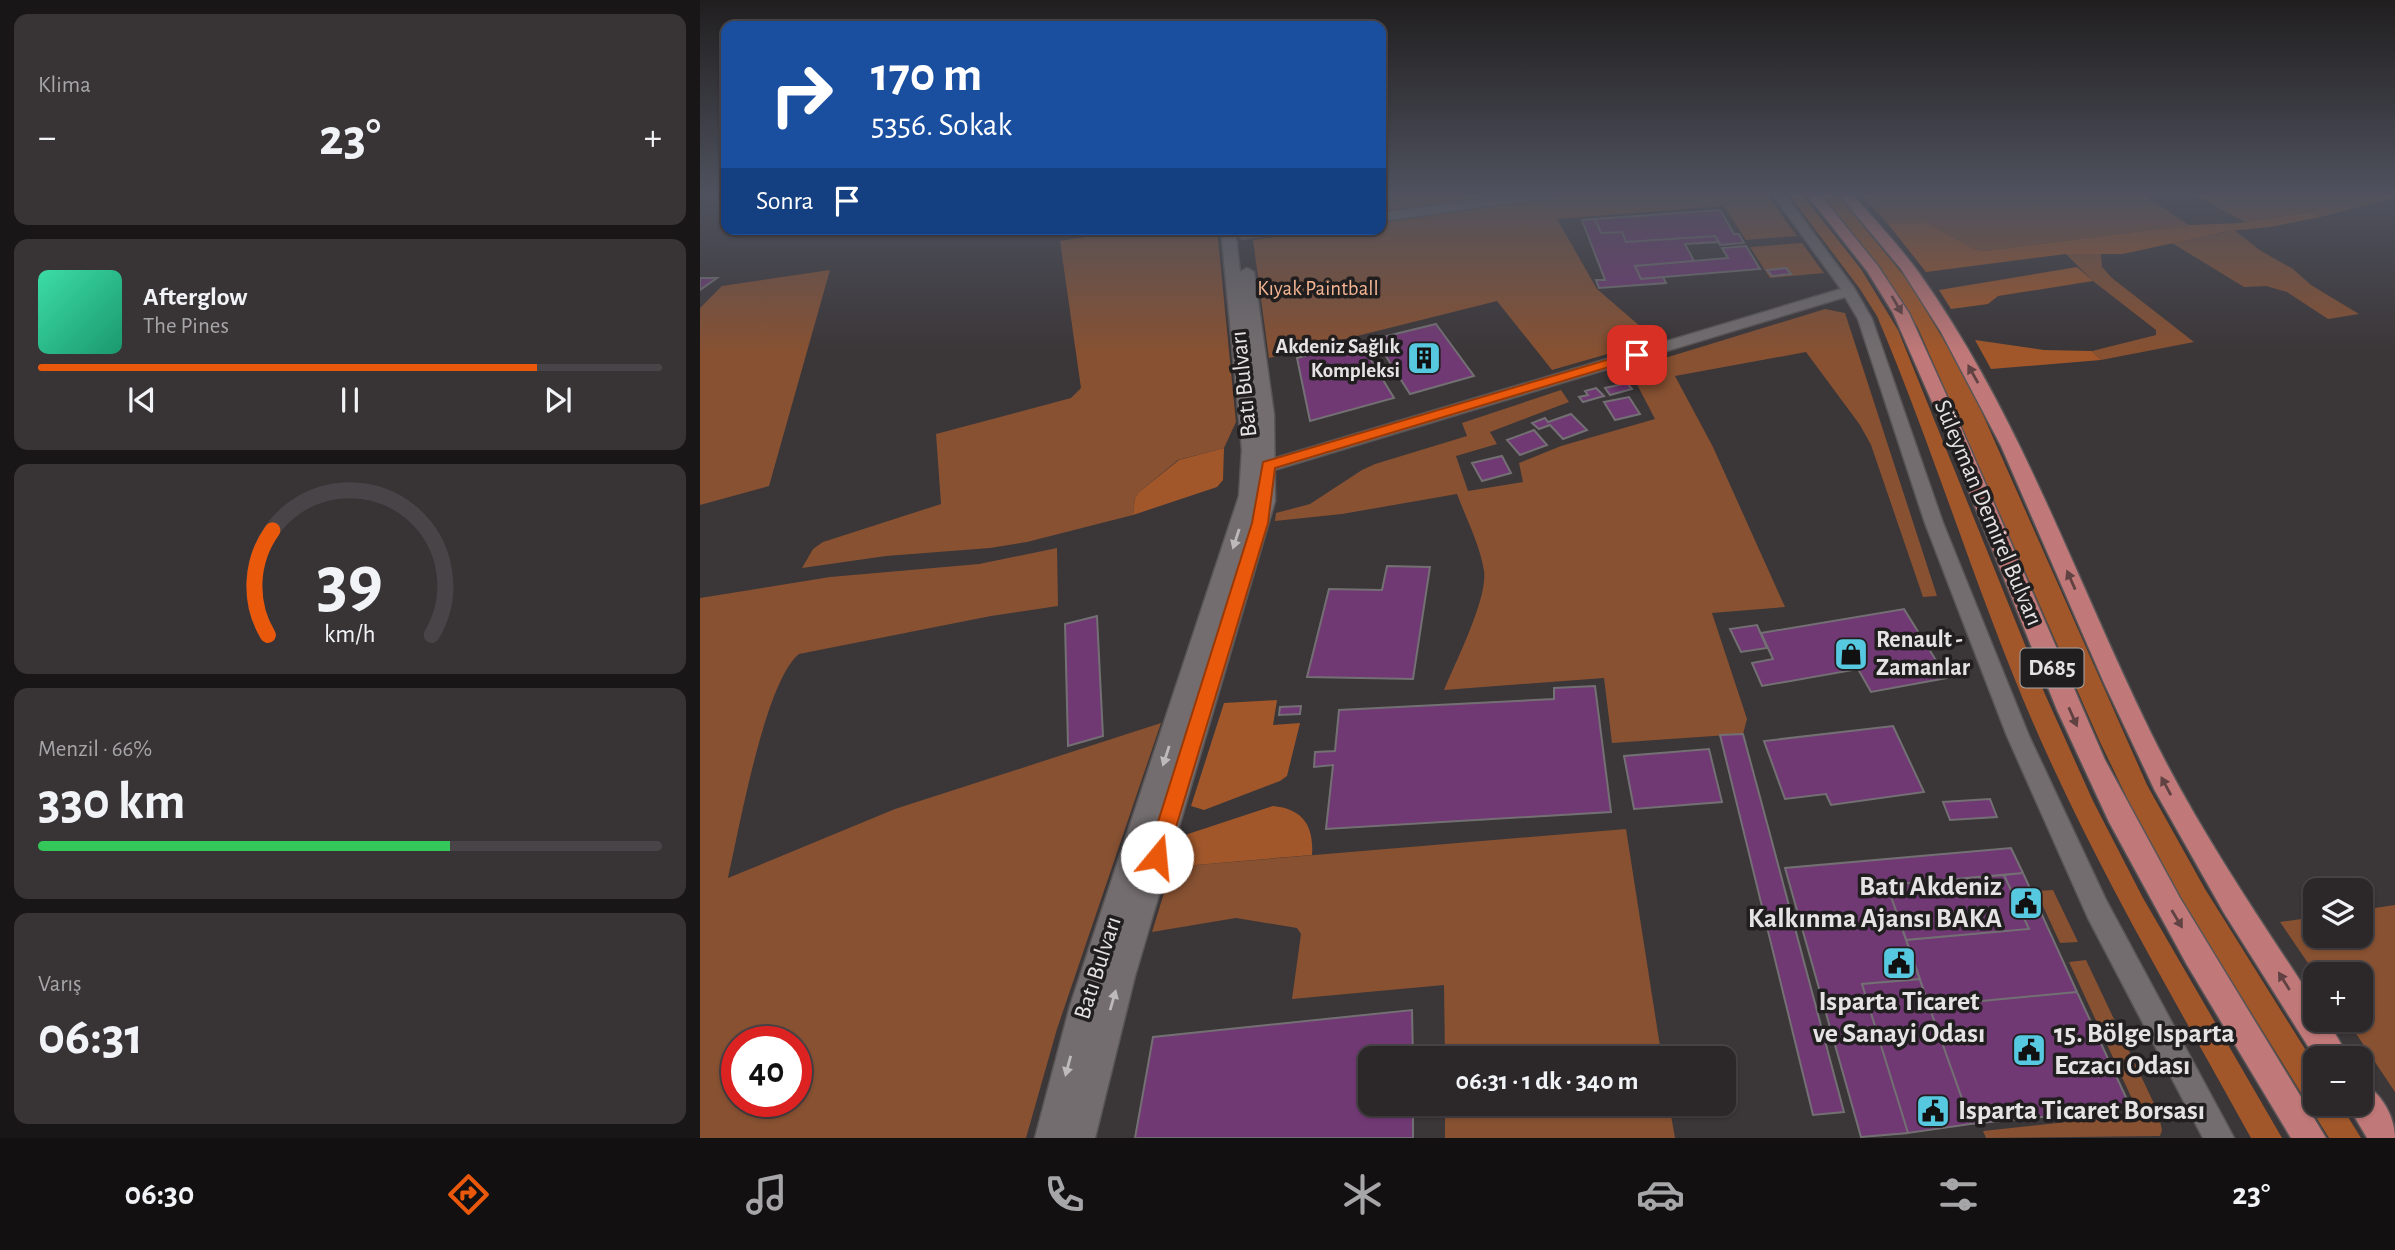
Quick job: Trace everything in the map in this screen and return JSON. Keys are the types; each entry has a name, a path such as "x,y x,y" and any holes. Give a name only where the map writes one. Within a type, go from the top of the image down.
{"highway":[{"name":"Süleyman Demirel Bulvarı","path":"1853,245 1901,313 2065,698 2115,806 2177,918 2310,1138"},
{"name":"Süleyman Demirel Bulvarı","path":"1888,245 1912,274 1975,376 2047,527 2148,752 2220,881 2326,1046"},
{"path":"2372,1116 2386,1138"}],"street":[{"name":"Batı Bulvarı","path":"1051,1138 1085,1006 1249,496 1250,438 1238,245"},
{"name":"Batı Bulvarı","path":"1079,1138 1117,987 1265,501 1268,466 1266,422 1239,245"},
{"path":"1816,245 1849,291 1875,344 1934,523 2018,736 2097,909 2219,1138"},
{"path":"1268,466 1849,291"}],"green space":[{"path":"1061,245 1219,245 1236,422 1224,448 1178,460 1139,492 1135,498 1133,515 1027,542 990,548 886,556 802,568 813,549 823,542 941,504 936,434 1071,398 1081,388"},
{"name":"Kıyak Paintball","path":"1254,245 1572,245 1597,289 1656,340 1552,370 1497,301 1269,358"},
{"path":"1804,245 1824,273 1770,278 1750,247"},
{"path":"1967,245 2030,245 1984,251"},
{"path":"2175,245 2253,245 2359,314 2328,319 2287,292 2266,286 2244,287"},
{"path":"2066,254 2101,254 2102,267 2112,278 2194,342 2101,360 2092,351 2156,335 2156,330 2093,281"},
{"path":"830,270 769,486 700,505 700,308 722,286"},
{"path":"1825,309 1845,313 1937,596 1923,597 1871,445 1860,425 1806,352 1675,376 1713,447 1785,607 1712,613 1747,719 1743,734 1612,743 1604,678 1444,690 1463,648 1484,583 1479,551 1457,494 1342,514 1275,521 1276,513 1310,504 1375,464 1467,436 1462,423 1561,390 1569,402 1490,432 1497,444 1456,456 1468,491 1523,482 1519,463 1561,446 1655,419 1629,369"},
{"path":"1057,548 1058,606 991,616 799,654 787,669 764,724 728,878 895,809 1161,723 1057,1029 1026,1138 700,1138 700,598 830,577 979,564"},
{"path":"1626,829 1660,1046 1445,1046 1444,985 1292,999 1301,934 1297,928 1236,918 1152,932 1172,867"},
{"path":"2053,890 2078,942 2060,943 2036,891"},
{"path":"2395,905 2395,1092 2373,1059 2373,1046 2364,1046 2355,1032 2373,1032 2373,962 2307,962 2280,922 2303,919 2303,948 2373,948 2373,908"},
{"path":"2086,960 2158,1112 2162,1130 2160,1136 1986,1138 1983,1131 2139,1114 2069,962"},
{"path":"1445,1116 1671,1116 1675,1138 1445,1138"}],"shaded area":[{"path":"1827,245 1842,245 1861,269 1898,330 2044,692 2093,801 2143,898 2282,1138 2251,1138 2098,860 2028,710 1983,598 1900,372 1877,316"},
{"path":"1863,245 1879,245 1909,282 1968,381 2147,785 2205,889 2303,1046 2303,1096 2176,891 2143,831 2100,742 1918,328 1881,268"},
{"path":"1905,245 1967,245 1984,251 2030,245 2164,245 2123,254 2066,254 1926,272"},
{"path":"2077,267 2093,281 1998,296 1988,304 1951,309 1939,290"},
{"path":"1975,340 2044,350 2092,351 2101,360 1991,369"},
{"path":"1224,448 1223,480 1217,487 1133,515 1135,498 1139,492 1179,460"},
{"path":"1277,700 1273,725 1300,723 1287,776 1204,810 1191,806 1224,703"},
{"path":"1273,806 1292,811 1305,821 1311,836 1312,855 1172,867 1181,840 1188,834"},
{"path":"2315,1116 2347,1116 2361,1138 2329,1138"}],"building":[{"path":"1592,245 1686,245 1694,261 1635,266 1641,279 1663,277 1666,283 1599,288 1596,280 1605,280"},
{"path":"1746,246 1760,269 1641,279 1635,266 1728,258 1722,248"},
{"path":"1786,268 1791,274 1772,276 1767,270"},
{"path":"700,278 717,278 700,290"},
{"name":"Akdeniz Sağlık Kompleksi","path":"1436,324 1474,376 1410,394 1375,339"},
{"path":"1360,342 1394,398 1310,421 1297,358"},
{"path":"1627,383 1632,389 1610,395 1605,388"},
{"path":"1596,388 1604,396 1583,402 1579,397 1588,395 1585,391"},
{"path":"1629,397 1640,414 1615,420 1604,402"},
{"path":"1571,414 1587,430 1563,439 1550,425 1539,429 1532,423 1545,418 1548,422"},
{"path":"1534,430 1547,445 1520,455 1507,440"},
{"path":"1502,456 1511,473 1482,481 1472,463"},
{"path":"1387,566 1430,567 1413,679 1307,677 1329,589 1382,590"},
{"name":"Renault - Zamanlar","path":"1904,609 1947,678 1871,692 1858,669 1762,686 1752,663 1773,659 1761,633"},
{"path":"1097,616 1103,736 1068,746 1065,624"},
{"path":"1757,625 1767,648 1741,652 1730,629"},
{"path":"1595,686 1611,812 1326,829 1333,765 1314,767 1315,752 1335,751 1339,710 1554,699 1554,688"},
{"path":"1301,706 1300,714 1279,715 1280,707"},
{"path":"1893,726 1924,792 1831,805 1826,794 1785,799 1764,741"},
{"path":"1743,734 1844,1112 1813,1115 1720,735"},
{"path":"1709,749 1722,802 1634,809 1624,756"},
{"path":"1990,799 1997,817 1950,820 1943,802"},
{"path":"2011,848 2023,873 1887,885 1920,979 1862,984 1908,1133 1861,1137 1785,868"},
{"path":"2023,873 2077,992 1929,1006 1906,940 2029,929 2004,875"},
{"path":"2004,875 2029,929 1906,940 1887,885"},
{"path":"1920,979 1971,1124 1908,1133 1862,984"},
{"path":"2077,992 2131,1108 1971,1124 1929,1006"},
{"path":"1412,1010 1413,1046 1358,1046 1358,1116 1413,1116 1413,1138 1135,1138 1153,1037"}],"place":[{"name":"Akdeniz Sağlık Kompleksi","path":"1424,358"},
{"name":"Renault - Zamanlar","path":"1851,654"},
{"name":"Batı Akdeniz Kalkınma Ajansı BAKA","path":"2026,903"},
{"name":"Isparta Ticaret ve Sanayi Odası","path":"1899,963"},
{"name":"15. Bölge Isparta Eczacı Odası","path":"2029,1050"},
{"name":"Isparta Ticaret Borsası","path":"1933,1111"}],"route":[{"path":"1157,857 1260,523 1268,466 1637,355"}]}
